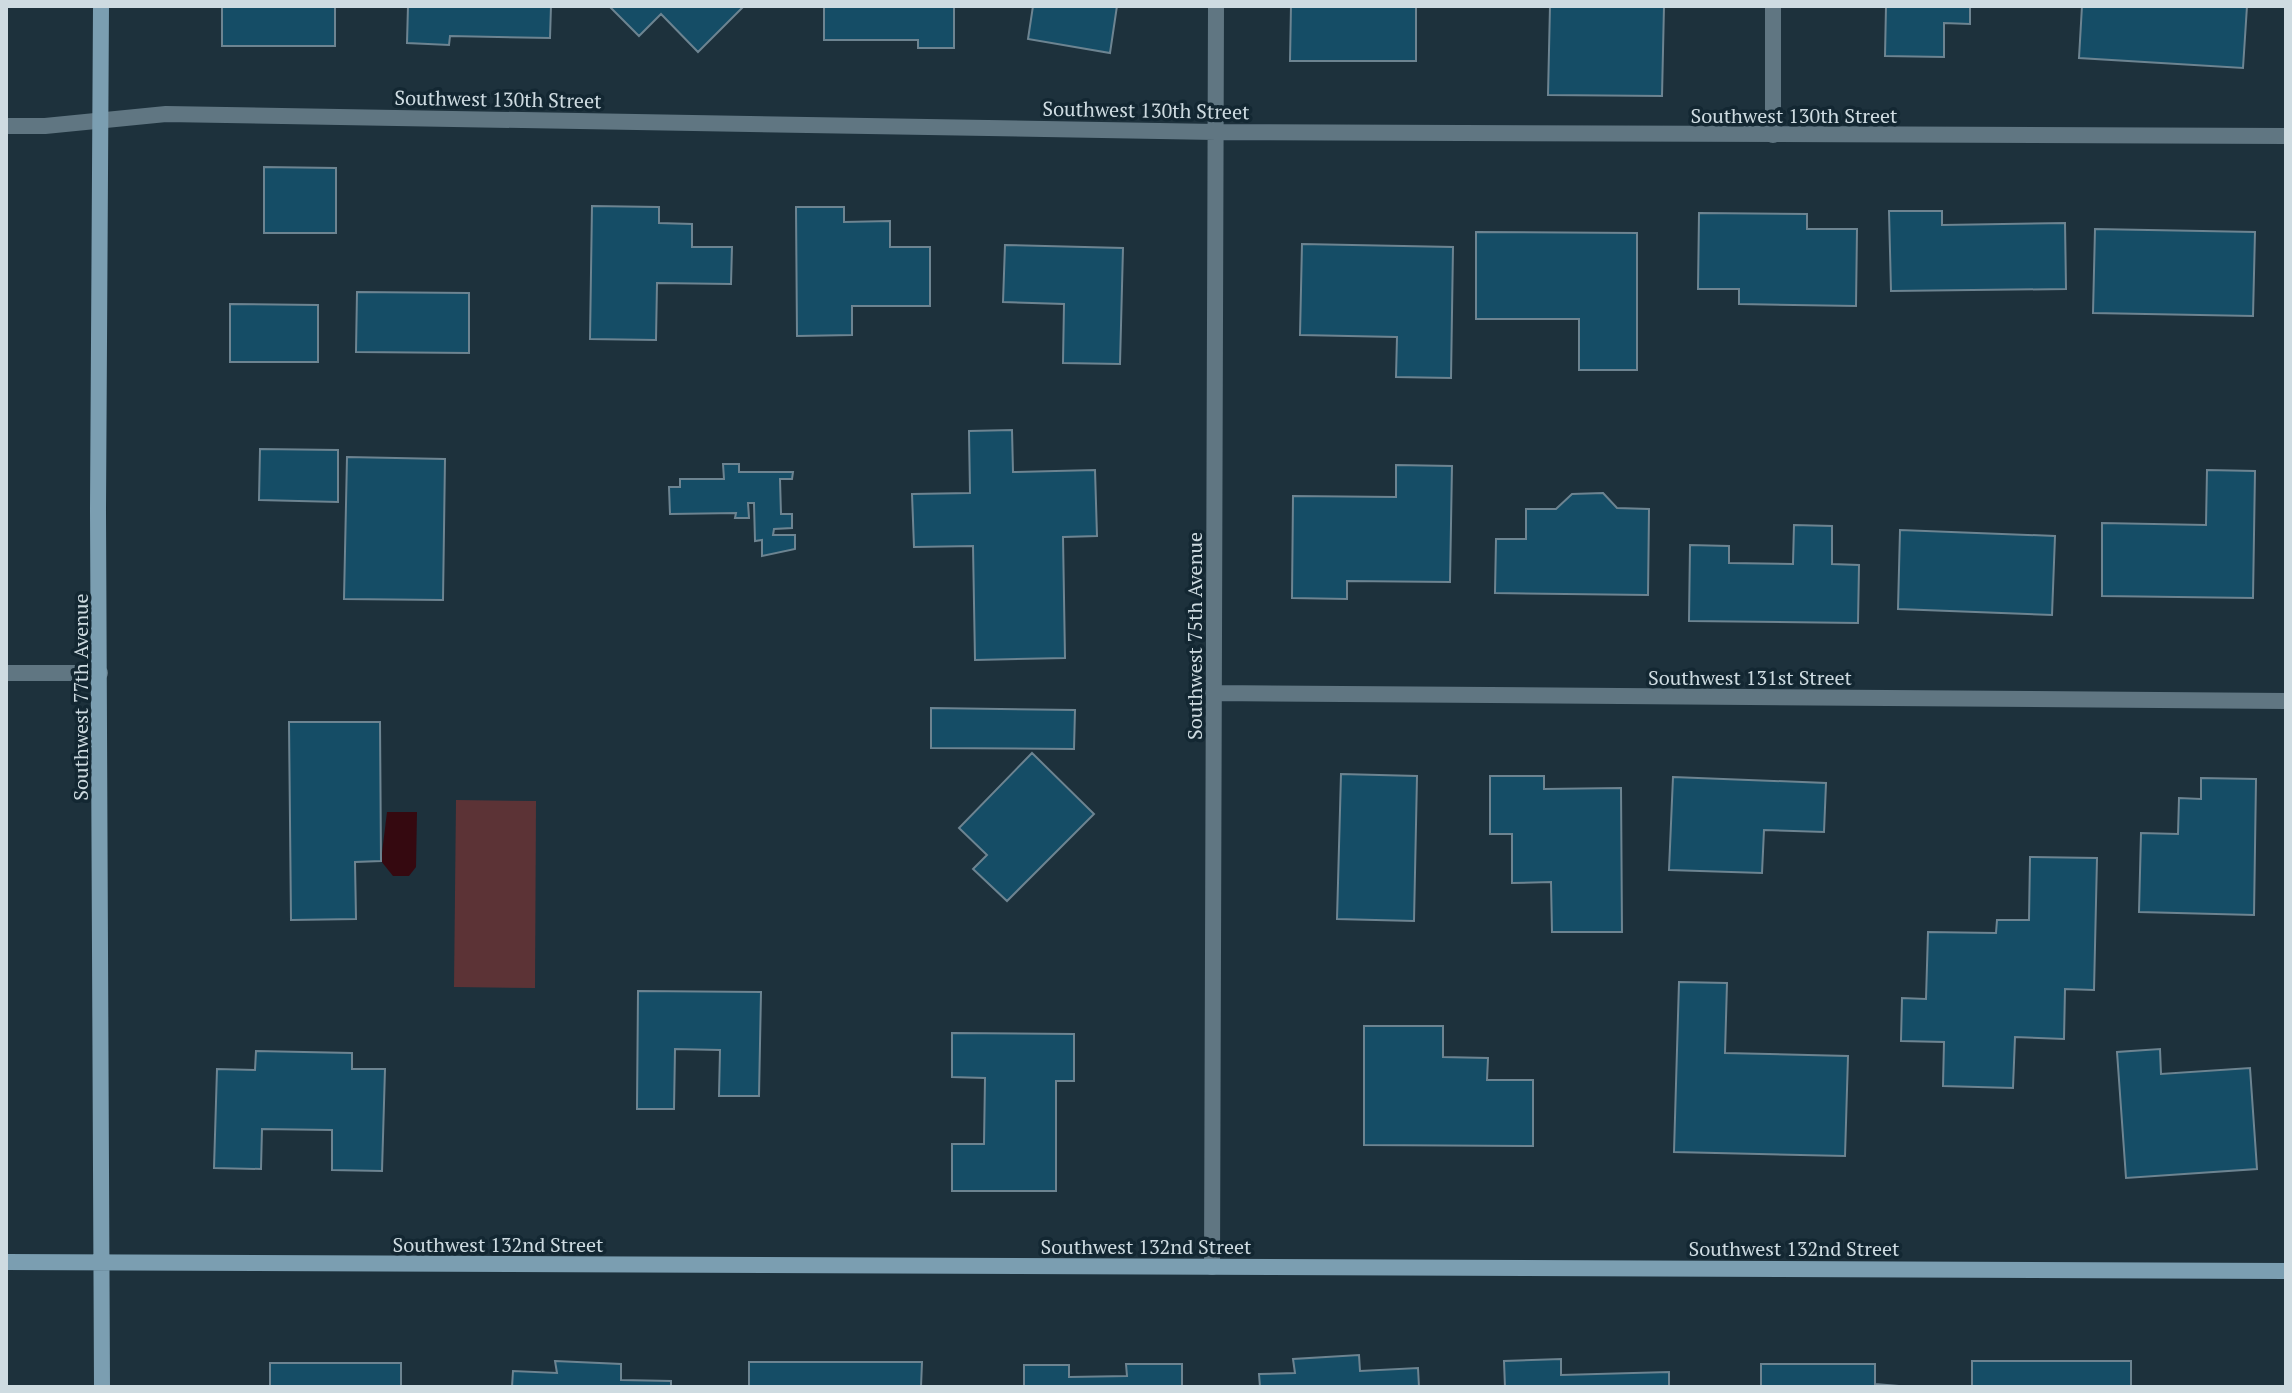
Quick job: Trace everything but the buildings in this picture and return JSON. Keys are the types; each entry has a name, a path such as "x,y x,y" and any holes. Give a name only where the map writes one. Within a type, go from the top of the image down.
{"street":[{"name":"Southwest 77th Avenue","path":"101,6 102,1387"},
{"name":"Southwest 75th Avenue","path":"1212,1267 1216,6"},
{"path":"1773,6 1773,135"},
{"name":"Southwest 130th Street","path":"6,126 45,126 166,114 1216,132 2286,136"},
{"path":"6,673 100,673"},
{"name":"Southwest 131st Street","path":"1213,693 2286,701"},
{"name":"Southwest 132nd Street","path":"6,1262 2286,1271"}],"shaded area":[{"path":"456,800 536,801 535,988 454,987"},
{"path":"387,812 417,812 416,867 409,876 393,876 381,861"}]}
